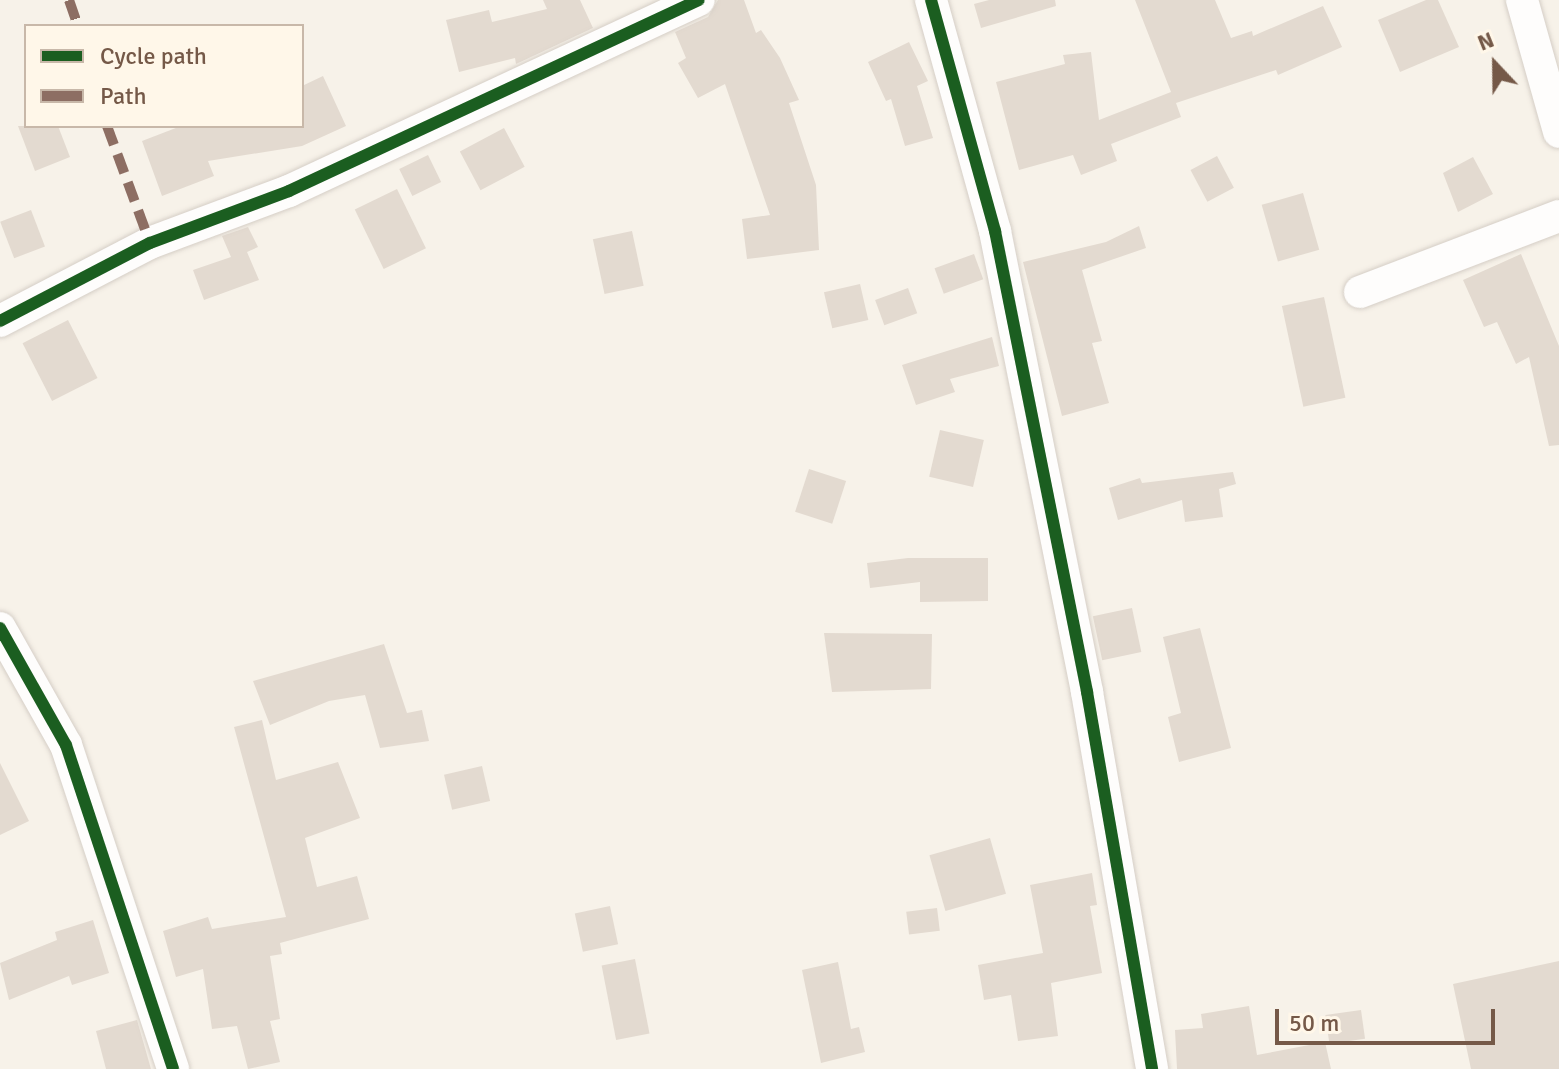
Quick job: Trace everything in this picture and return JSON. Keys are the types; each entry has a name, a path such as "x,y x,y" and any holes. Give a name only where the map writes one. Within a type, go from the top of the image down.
{"street":[{"path":"0,321 150,243 289,191 699,0"},
{"path":"931,0 995,231 1087,692 1152,1069"},
{"path":"1522,0 1559,132"},
{"path":"1360,292 1559,216"},
{"path":"0,628 66,745 173,1069"}],"building":[{"path":"543,0 580,0 593,28 516,64 515,58 459,72 446,20 489,10 492,22 547,9"},
{"path":"718,0 744,0 756,33 761,30 780,58 799,100 789,103 816,185 819,250 747,259 742,219 770,215 725,84 698,98 678,63 686,58 675,32 708,17"},
{"path":"989,0 1055,0 1056,6 981,28 974,4"},
{"path":"1135,0 1215,0 1231,38 1252,31 1253,36 1323,6 1342,47 1278,75 1276,70 1176,103 1181,117 1111,144 1117,161 1081,175 1073,155 1019,170 996,82 1065,64 1063,55 1091,52 1099,120 1171,92"},
{"path":"1426,0 1438,0 1459,47 1400,72 1378,20"},
{"path":"909,42 928,81 917,86 933,138 905,146 891,99 886,101 868,62"},
{"path":"323,76 346,126 302,146 208,161 214,176 162,196 142,141 176,128 304,128 304,85"},
{"path":"18,126 59,128 70,157 35,171"},
{"path":"504,128 525,167 481,190 460,151"},
{"path":"428,155 441,182 412,196 399,169"},
{"path":"1217,156 1234,188 1207,202 1191,170"},
{"path":"1473,157 1493,194 1458,212 1443,173"},
{"path":"397,189 426,248 384,269 355,210"},
{"path":"1303,193 1319,250 1278,262 1262,205"},
{"path":"31,210 45,246 14,258 0,222"},
{"path":"1139,226 1146,248 1082,270 1102,341 1092,343 1109,403 1062,416 1023,262 1106,242"},
{"path":"248,227 258,247 247,252 259,280 204,300 193,270 231,257 222,236"},
{"path":"632,231 644,286 605,294 593,239"},
{"path":"974,254 983,279 944,294 935,268"},
{"path":"1521,254 1559,346 1559,445 1549,446 1529,357 1516,364 1497,322 1484,327 1463,280"},
{"path":"860,284 868,320 832,328 824,292"},
{"path":"908,288 917,313 884,325 875,300"},
{"path":"1324,297 1345,398 1303,407 1282,306"},
{"path":"68,320 98,378 52,401 23,343"},
{"path":"992,337 999,366 950,379 955,392 916,405 902,365"},
{"path":"940,430 984,440 973,487 929,477"},
{"path":"809,469 846,481 832,524 795,512"},
{"path":"1233,472 1236,484 1219,489 1223,517 1185,522 1182,500 1118,520 1109,488 1140,478 1142,483"},
{"path":"908,558 988,558 988,601 920,602 920,582 870,588 867,563"},
{"path":"1132,608 1141,652 1102,660 1093,616"},
{"path":"1200,628 1231,748 1179,762 1168,717 1181,713 1163,637"},
{"path":"824,633 932,634 931,689 832,692"},
{"path":"384,644 407,713 422,710 429,741 380,748 365,695 329,701 270,725 253,681"},
{"path":"262,720 276,780 338,762 360,818 305,838 317,887 357,876 369,919 280,943 282,954 270,956 280,1019 270,1021 280,1062 248,1069 237,1026 212,1029 203,969 176,977 163,931 208,917 212,929 286,917 234,727"},
{"path":"0,763 29,821 0,835"},
{"path":"482,766 490,801 452,810 444,775"},
{"path":"990,838 1006,894 945,911 929,855"},
{"path":"1092,873 1097,905 1090,906 1102,973 1051,983 1058,1036 1018,1041 1011,995 984,1000 978,965 1043,953 1030,885"},
{"path":"610,906 618,944 583,952 575,913"},
{"path":"937,908 940,931 909,935 906,912"},
{"path":"93,920 109,973 72,985 69,976 9,1000 0,963 57,940 55,932"},
{"path":"635,959 650,1034 616,1040 602,965"},
{"path":"1559,961 1559,1069 1471,1069 1453,984"},
{"path":"838,962 851,1029 859,1027 865,1052 821,1063 802,970"},
{"path":"1249,1006 1257,1055 1325,1042 1331,1069 1177,1069 1175,1030 1203,1028 1201,1014"},
{"path":"1361,1010 1365,1039 1329,1044 1325,1015"},
{"path":"137,1020 151,1069 106,1069 96,1031"}],"marked path":[{"path":"69,0 77,24"},
{"path":"108,128 150,243"}],"cycle path":[{"path":"0,321 150,243 289,191 699,0"},
{"path":"931,0 995,231 1087,692 1152,1069"},
{"path":"0,628 66,745 173,1069"}]}
